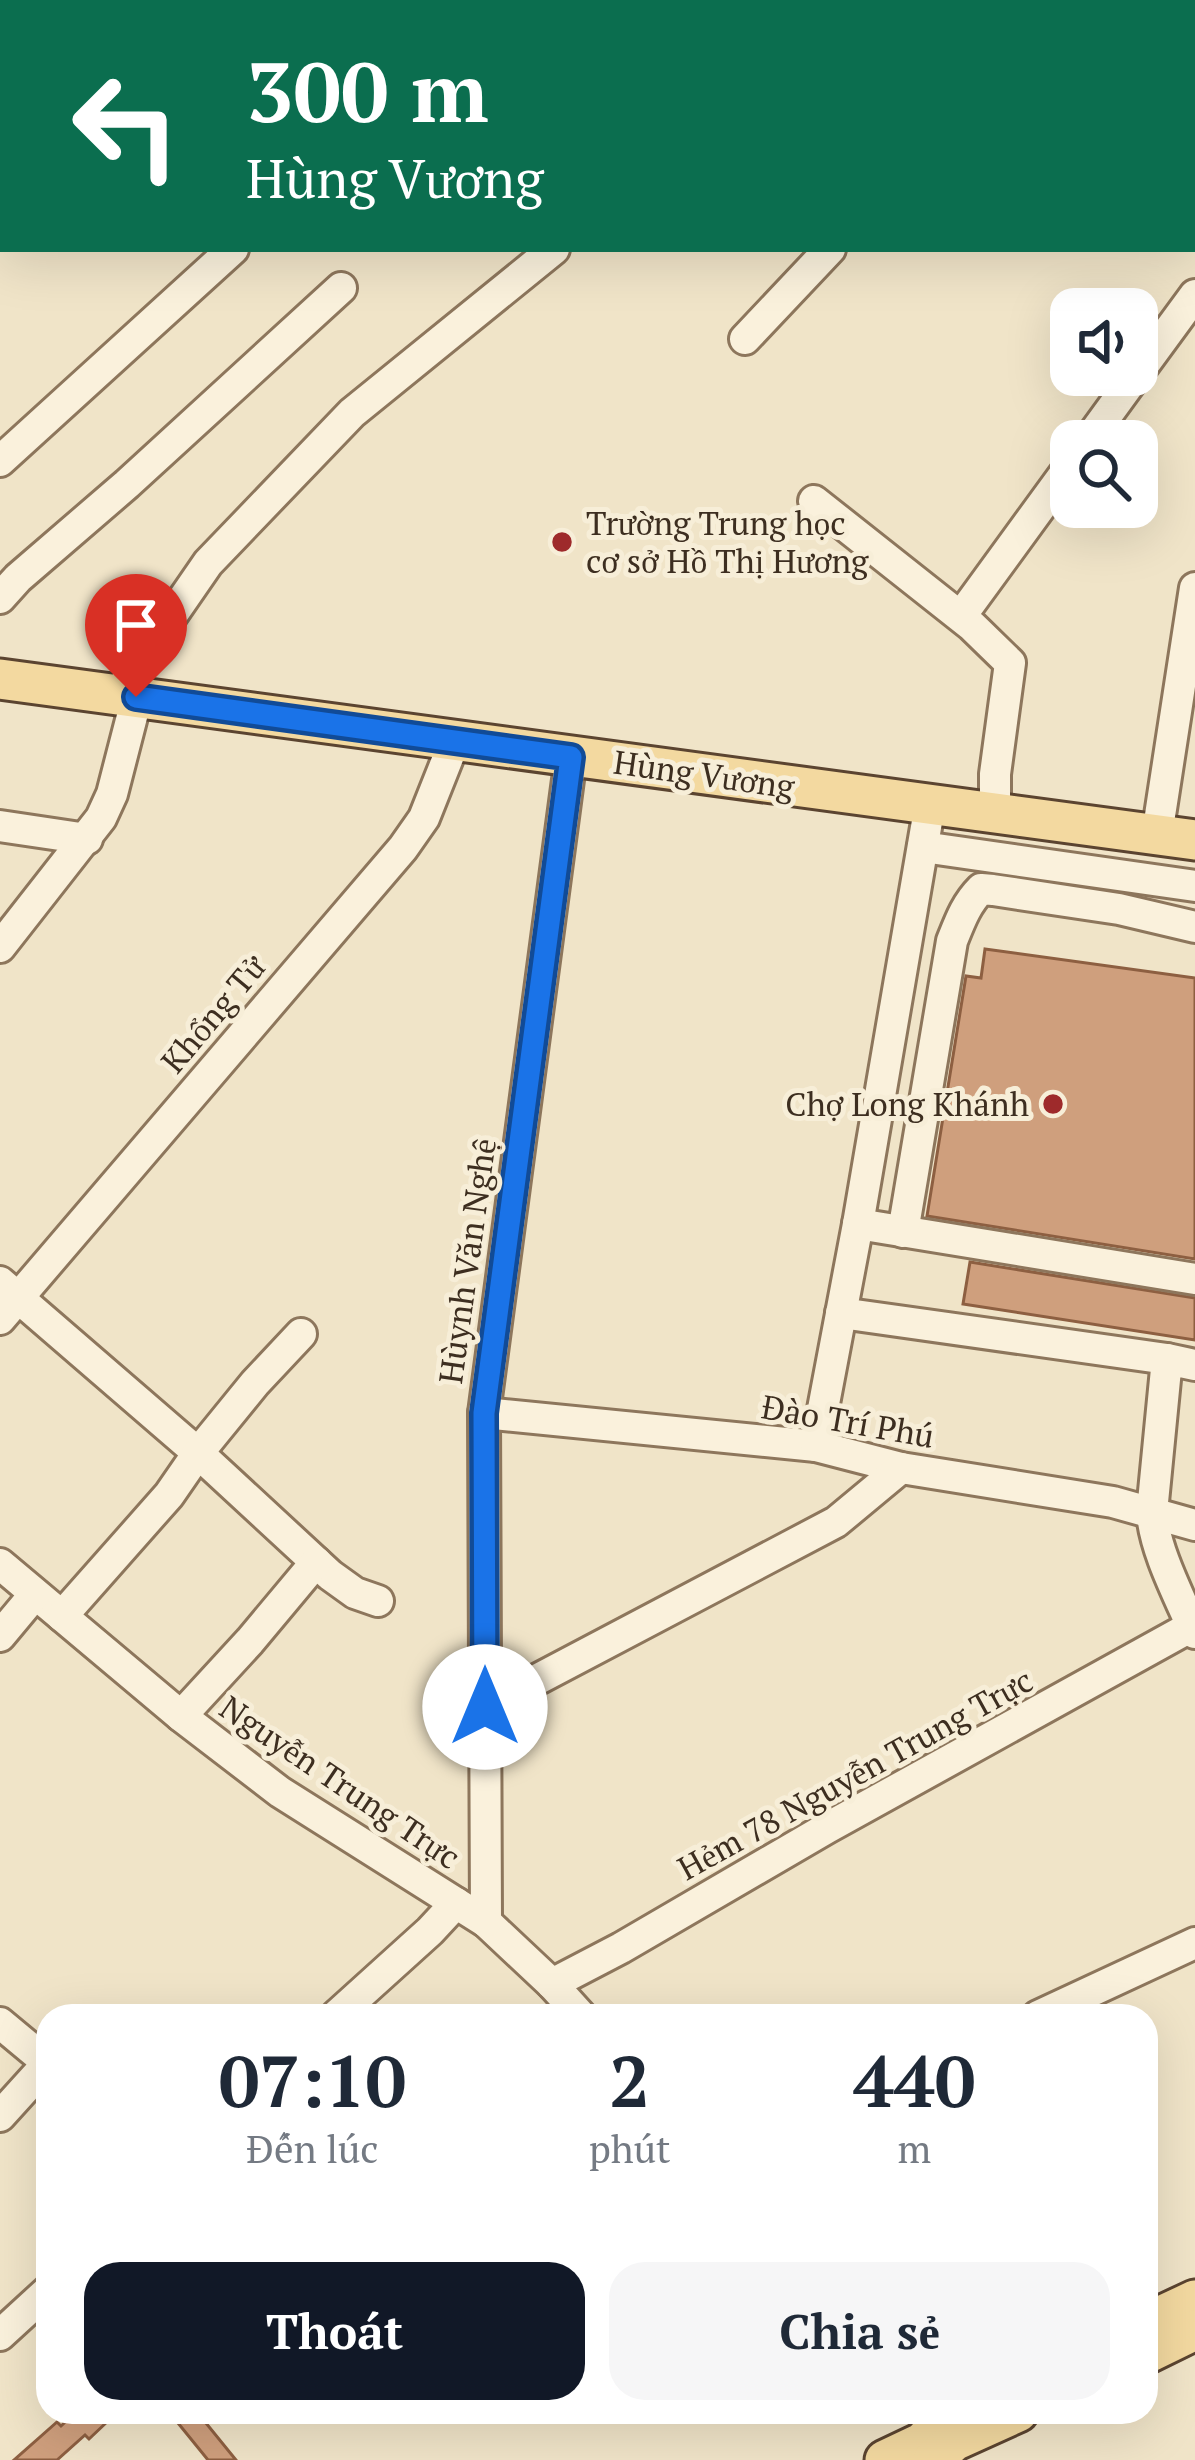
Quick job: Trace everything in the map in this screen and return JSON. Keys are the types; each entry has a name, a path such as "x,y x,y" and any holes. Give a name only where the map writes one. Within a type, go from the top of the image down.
{"main road":[{"name":"Hùng Vương","path":"0,679 1162,836"},
{"path":"1158,2317 1195,2300"},
{"path":"1158,2348 1195,2330"},
{"path":"885,2460 923,2441 981,2424"}],"street":[{"path":"0,461 230,252"},
{"path":"0,947 101,818 112,794 127,696 208,563 352,413 550,252"},
{"path":"745,339 827,252"},
{"path":"0,598 340,288"},
{"path":"1158,346 1195,295"},
{"path":"961,616 1050,494"},
{"path":"814,501 961,616 1010,663 995,774 995,813"},
{"path":"1119,909 1126,876 1162,836 1195,588"},
{"name":"Khổng Tử","path":"6,1300 403,848 424,818 455,740"},
{"name":"Hùynh Văn Nghệ","path":"486,1922 484,1413 571,757"},
{"path":"815,1446 859,1224 930,804"},
{"path":"0,826 87,838"},
{"path":"923,847 1195,886"},
{"path":"903,1232 952,940 964,910 981,890 1119,909 1195,926"},
{"path":"903,960 947,965"},
{"path":"859,1224 1195,1279"},
{"path":"6,1300 198,1453 316,1562 355,1593 378,1601"},
{"path":"841,1313 1181,1362 1152,1512 1161,1550 1194,1630"},
{"path":"62,1616 169,1496 198,1453 301,1334"},
{"name":"Đào Trí Phú","path":"484,1413 815,1446 901,1468 1113,1502 1195,1525"},
{"path":"485,1707 836,1522 901,1468"},
{"path":"181,1716 316,1562"},
{"name":"Nguyễn Trung Trực","path":"0,1564 280,1792 486,1922 570,2004"},
{"path":"0,1636 34,1594"},
{"name":"Hẻm 78 Nguyễn Trung Trực","path":"552,1984 827,1828 1194,1630"},
{"path":"349,2004 455,1903"},
{"path":"1065,2004 1195,1943"},
{"path":"0,2023 36,2053"},
{"path":"0,2116 36,2076"},
{"path":"0,2335 36,2302"}],"building":[{"path":"985,949 1195,978 1195,1259 927,1216 966,976 981,978"},
{"path":"970,1262 1195,1298 1195,1340 963,1304"},
{"path":"55,2424 105,2424 57,2460 14,2460"},
{"path":"179,2424 207,2424 236,2460 208,2460"}],"place":[{"name":"Trường Trung học cơ sở Hồ Thị Hương","path":"562,542"},
{"name":"Chợ Long Khánh","path":"1053,1104"}],"route":[{"path":"136,697 571,757 484,1413 485,1707"}]}
